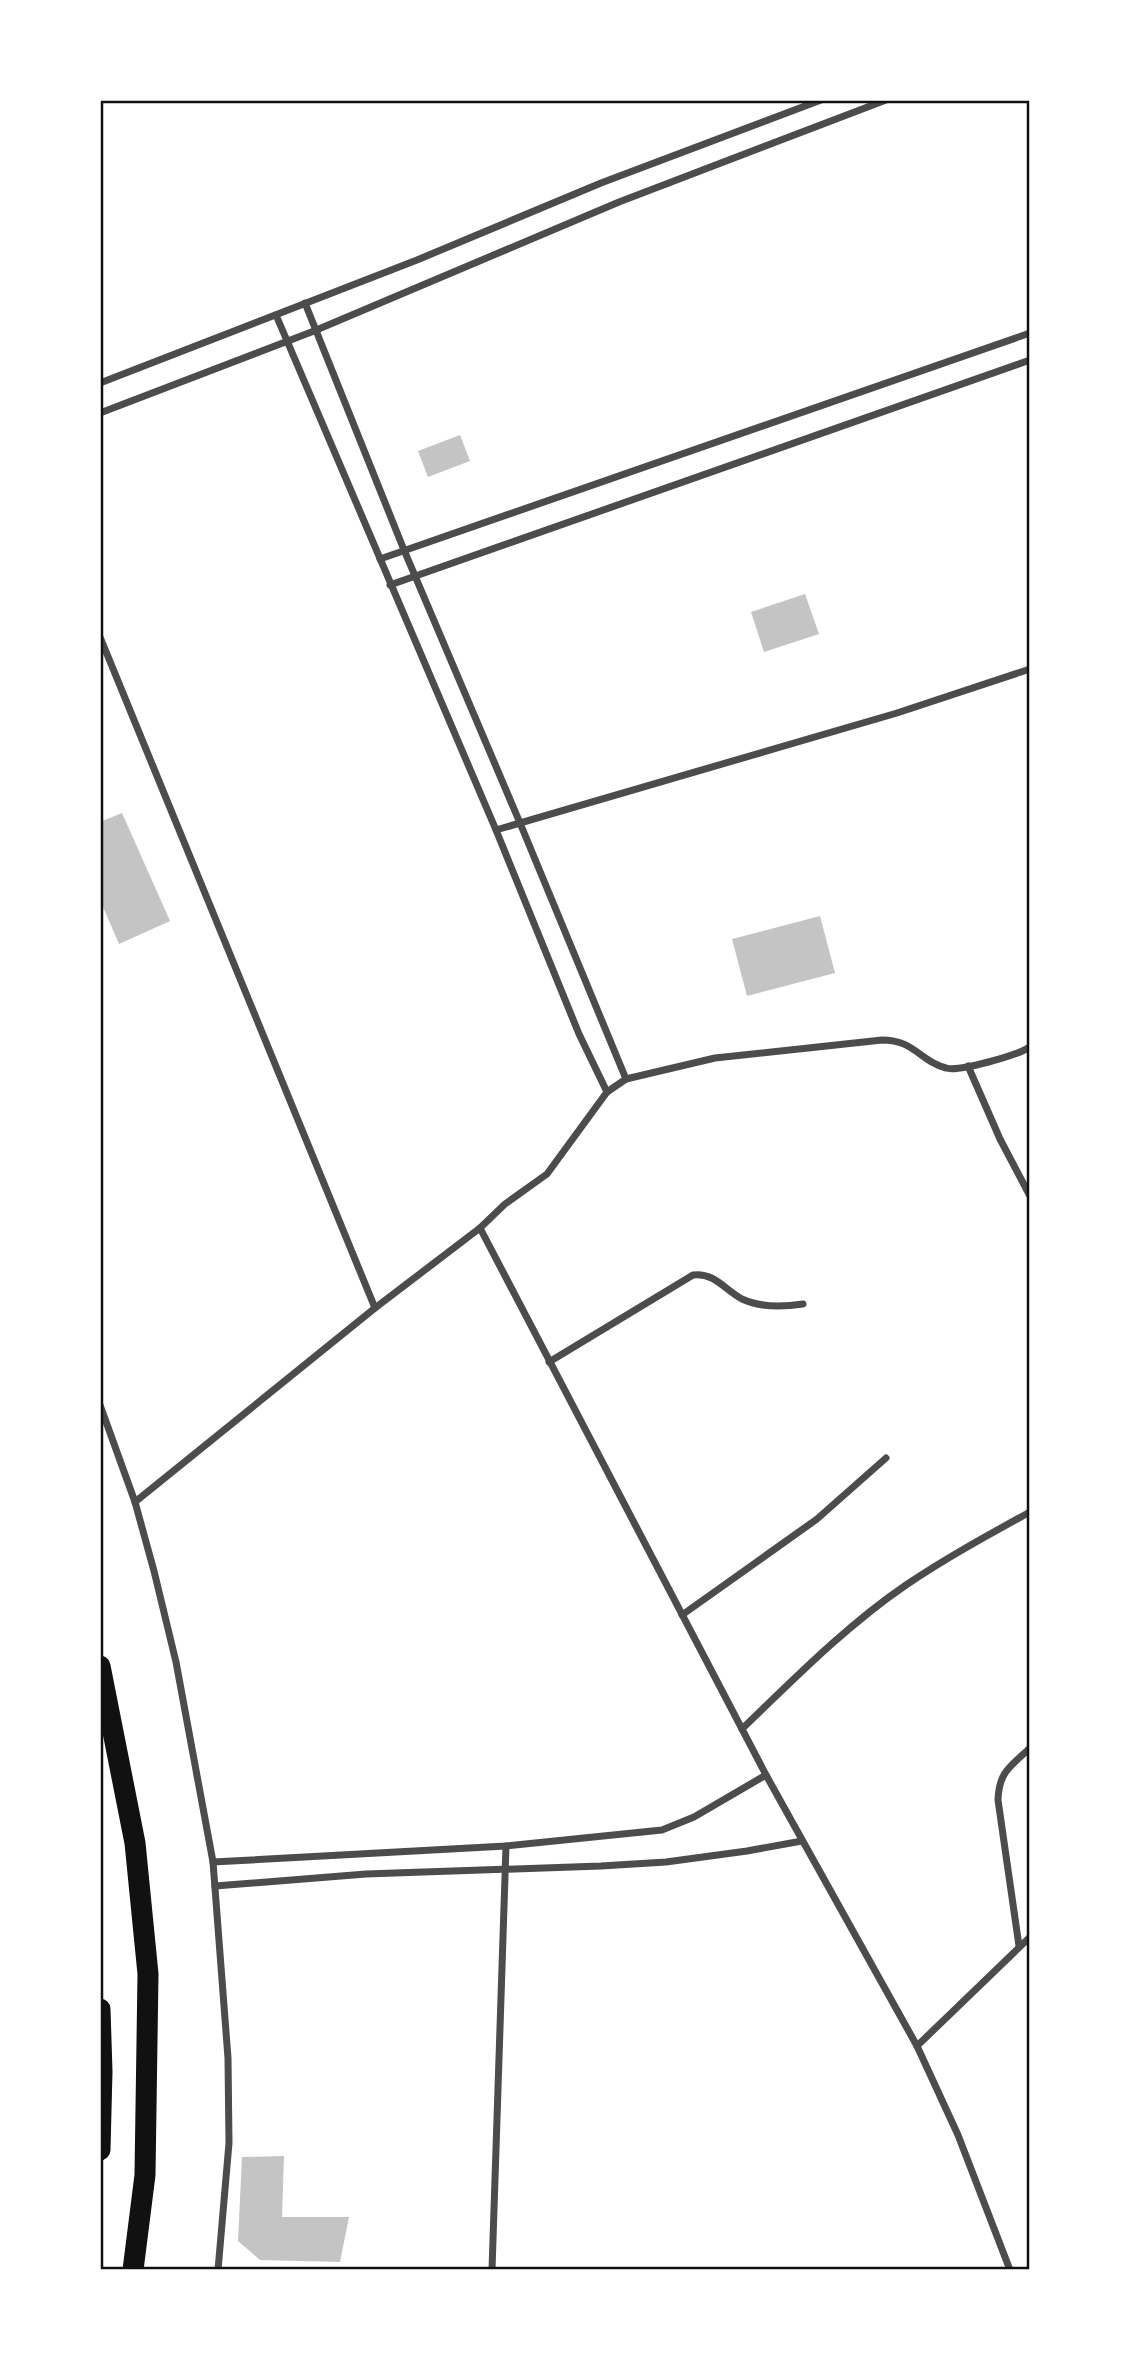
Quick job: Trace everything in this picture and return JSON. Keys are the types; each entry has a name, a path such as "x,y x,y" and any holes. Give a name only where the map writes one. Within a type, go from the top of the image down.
{"highway":[{"path":"100,1666 135,1843 148,1974 145,2175 133,2270"},
{"path":"100,2009 100,2150"}],"street":[{"path":"100,383 468,240 601,183 821,100"},
{"path":"100,413 314,331 619,202 886,100"},
{"path":"305,303 414,575 626,1079"},
{"path":"276,315 496,830 579,1034 607,1092"},
{"path":"380,559 1030,333"},
{"path":"390,585 1030,360"},
{"path":"100,637 375,1308"},
{"path":"496,830 897,713 1030,669"},
{"path":"135,1502 375,1308 547,1174 607,1092 626,1079 715,1058 882,1040 908,1044 947,1069 1001,1058 1030,1047"},
{"path":"968,1066 1000,1139 1030,1196"},
{"path":"480,1228 741,1729 917,2046 958,2135 1010,2270"},
{"path":"549,1362 693,1275 707,1275 742,1298 761,1305 803,1304"},
{"path":"100,1405 135,1502 176,1662 213,1862 225,1990 229,2143 218,2270"},
{"path":"682,1615 817,1519 886,1458"},
{"path":"741,1729 852,1627 905,1586 967,1546 1030,1512"},
{"path":"1019,1946 998,1785 1001,1776 1030,1748"},
{"path":"213,1862 506,1846 662,1830 694,1817 766,1774"},
{"path":"215,1886 366,1874 666,1862 802,1841"},
{"path":"492,2270 506,1846"},
{"path":"917,2046 1030,1937"}],"building":[{"path":"460,435 470,461 428,477 418,451"},
{"path":"805,594 819,634 764,652 751,612"},
{"path":"122,813 170,921 119,944 100,900 100,822"},
{"path":"820,916 835,973 747,996 732,939"},
{"path":"284,2156 282,2217 349,2217 340,2262 260,2260 238,2241 242,2157"}]}
